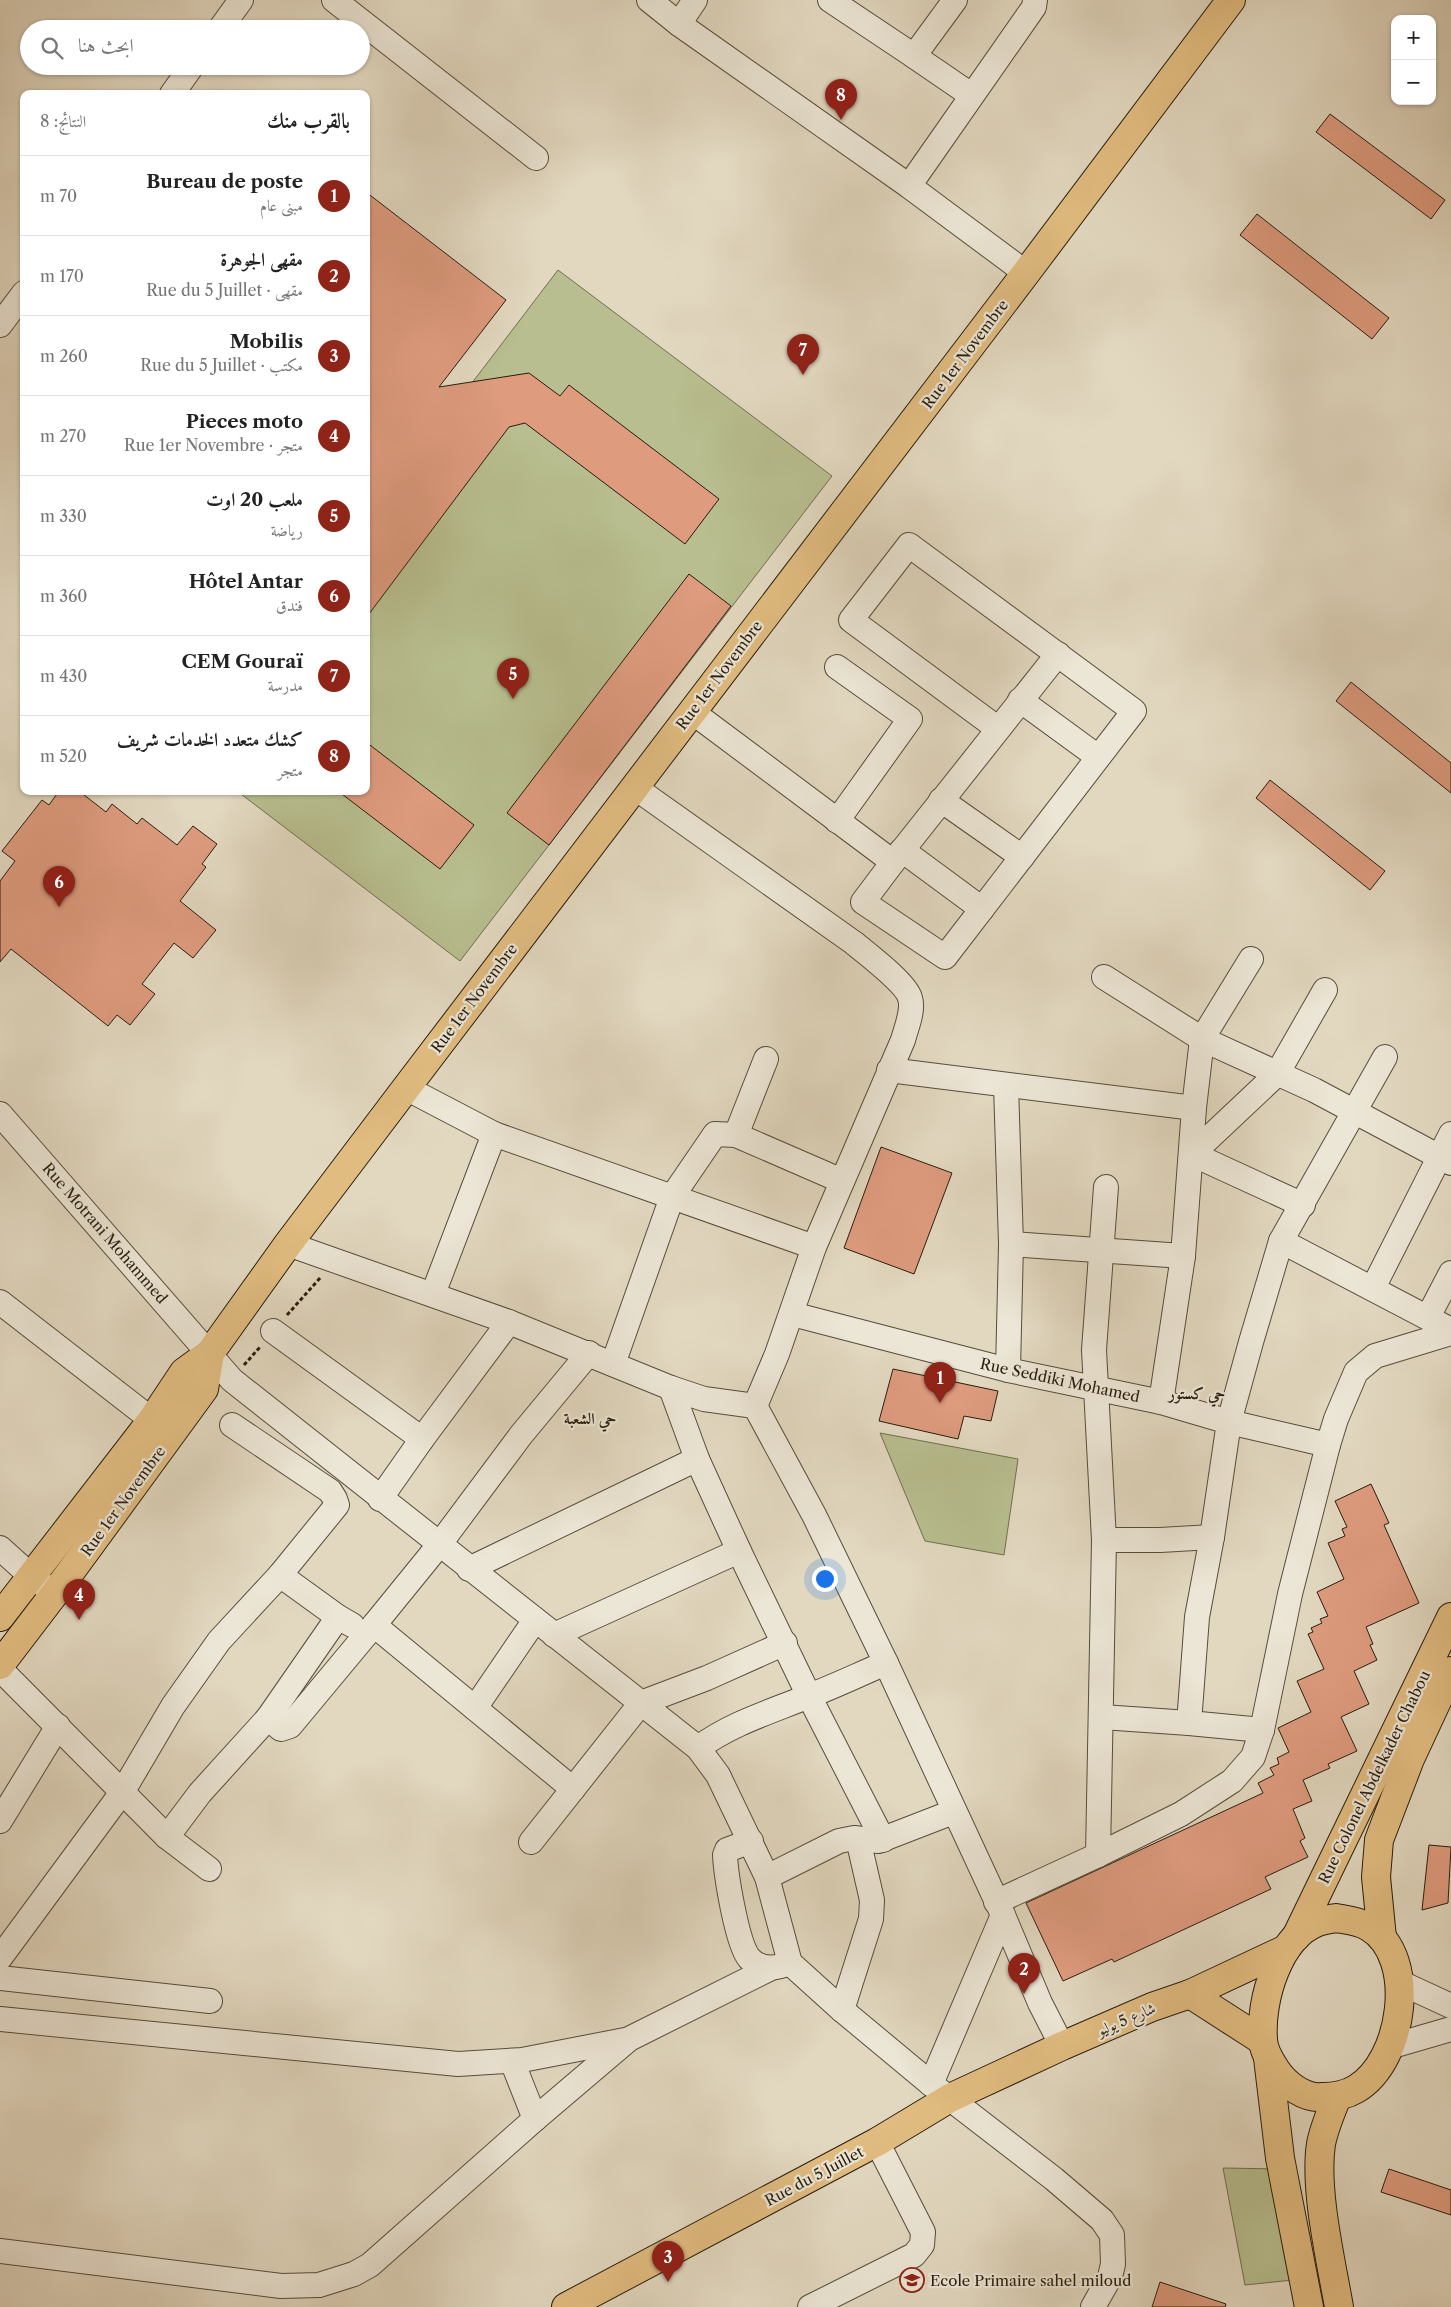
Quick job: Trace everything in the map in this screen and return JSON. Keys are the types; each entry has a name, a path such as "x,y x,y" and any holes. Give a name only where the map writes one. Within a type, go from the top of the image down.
{"main road":[{"name":"Rue 1er Novembre","path":"0,1617 152,1420 184,1372 210,1353 288,1244 691,711 1026,273 1230,0"},
{"name":"Rue 1er Novembre","path":"0,1665 204,1389 210,1353"},
{"name":"Rue Colonel Abdelkader Chabou","path":"1291,1943 1451,1617"},
{"name":"Rue Colonel Abdelkader Chabou","path":"1382,1938 1376,1877 1379,1840 1410,1759 1451,1671"},
{"path":"1190,1994 1265,2049 1278,2072 1298,2091 1319,2098 1337,2096 1357,2089 1371,2076 1389,2048 1400,2010 1399,1982 1393,1957 1382,1938 1369,1927 1353,1920 1336,1918 1316,1922 1291,1943 1277,1965 1264,2005 1265,2049 1280,2158 1309,2307"},
{"name":"شارع 5 يوليو","path":"1062,2046 1152,2007 1190,1994 1291,1943"},
{"name":"Rue du 5 Juillet","path":"566,2307 876,2142 940,2091 1062,2046"},
{"path":"1337,2096 1321,2144 1320,2173 1325,2224 1339,2307"}],"street":[{"path":"227,20 241,0"},
{"path":"334,0 360,20"},
{"path":"649,0 679,24 909,186 1026,273"},
{"path":"679,24 695,0"},
{"path":"830,0 971,95"},
{"path":"914,56 955,0"},
{"path":"909,186 1034,7 1035,0"},
{"path":"370,28 536,158"},
{"path":"175,90 186,75"},
{"path":"0,325 20,298"},
{"path":"998,728 851,620 909,545 1058,654 1134,711 945,957 863,902 941,800 1058,654"},
{"path":"837,666 910,719 837,820"},
{"path":"1020,700 1098,757"},
{"path":"691,711 837,820 982,908"},
{"path":"634,787 885,968 910,997 911,1012 902,1040 814,1247 792,1314 755,1406"},
{"path":"941,800 1022,857"},
{"path":"1161,1402 1184,1256 1194,1108 1202,1040 1251,959"},
{"path":"1104,977 1202,1040 1354,1111 1445,1160"},
{"path":"1192,1154 1277,1074 1325,990"},
{"path":"1189,1723 1197,1618 1212,1537 1229,1422 1281,1241 1303,1205 1384,1056"},
{"path":"736,1135 766,1060"},
{"path":"889,1070 1194,1108"},
{"path":"1006,1085 1011,1244 1008,1370"},
{"path":"406,1088 494,1134 814,1247"},
{"name":"Rue Motrani Mohammed","path":"4,1129 210,1353 232,1380 380,1499 698,1748 718,1775 767,1877 781,1966"},
{"path":"433,1294 494,1134"},
{"path":"613,1364 672,1196 716,1134 736,1135 842,1181"},
{"path":"1373,1288 1445,1160 1451,1134"},
{"path":"1192,1154 1303,1205"},
{"path":"1098,1855 1104,1540 1094,1350 1106,1188"},
{"path":"1281,1241 1428,1317 1451,1332"},
{"path":"288,1244 509,1322 671,1388 704,1399 755,1406"},
{"path":"1011,1244 1184,1256"},
{"path":"1428,1317 1451,1273"},
{"path":"0,1302 152,1420"},
{"name":"Rue Seddiki Mohamed","path":"792,1314 1008,1370 1161,1402 1229,1422 1328,1445"},
{"path":"380,1499 509,1322"},
{"path":"273,1331 422,1439"},
{"path":"940,2091 999,1908 1098,1855 1181,1814 1232,1781 1253,1757 1262,1730 1290,1594 1328,1445 1336,1419 1356,1372 1376,1356 1451,1332"},
{"path":"268,1718 281,1729 290,1726 439,1545 514,1443 589,1353"},
{"path":"671,1388 697,1458 739,1551 809,1696 883,1840"},
{"path":"755,1406 814,1515 886,1663 999,1908 1040,2004 1062,2046"},
{"path":"0,1958 123,1791 174,1706 219,1641 280,1575 337,1505 330,1491 232,1425"},
{"path":"469,1569 697,1458"},
{"path":"1104,1540 1160,1540 1212,1537"},
{"path":"0,1548 32,1577 55,1593"},
{"path":"554,1635 739,1551"},
{"path":"280,1575 338,1617 371,1629 475,1708 573,1789"},
{"path":"166,1837 200,1793 268,1718 338,1617"},
{"path":"475,1708 535,1620"},
{"path":"531,1842 641,1703 707,1678 785,1643"},
{"path":"698,1748 714,1736 738,1723 809,1696 886,1663"},
{"path":"0,1669 123,1791 166,1837 209,1869"},
{"path":"1102,1717 1262,1730"},
{"path":"0,1821 58,1726"},
{"path":"767,1877 839,1840 849,1838 883,1840 954,1812"},
{"path":"842,2010 864,1947 871,1920 872,1900 858,1839"},
{"path":"751,1841 727,1850 725,1864 743,1947 750,1959 756,1964 781,1966 842,2010 940,2091 1054,2179 1102,2220 1112,2235 1113,2264 1110,2277 1093,2307"},
{"path":"0,2252 282,2286 319,2285 354,2274 378,2259 535,2119 630,2039 781,1966"},
{"path":"0,1978 210,2001"},
{"path":"1399,1982 1451,2006"},
{"path":"0,2019 439,2063 481,2064 536,2058 630,2039"},
{"path":"1389,2048 1451,2029"},
{"path":"512,2061 535,2119"},
{"path":"810,2307 914,2255 922,2246 923,2232 876,2142"}],"green space":[{"path":"558,270 832,476 460,961 242,795 370,795 370,517"},
{"path":"880,1433 1018,1459 1004,1555 925,1541"},
{"path":"1223,2168 1282,2169 1303,2279 1245,2285"}],"building":[{"path":"1330,114 1445,200 1431,219 1316,132"},
{"path":"370,195 506,300 439,387 529,373 560,396 569,385 719,499 685,544 525,423 509,427 370,613"},
{"path":"1257,214 1389,318 1372,339 1240,235"},
{"path":"689,574 731,606 549,845 507,813"},
{"path":"1351,682 1451,763 1451,793 1336,701"},
{"path":"370,745 474,825 440,869 343,795 370,795"},
{"path":"1270,780 1385,871 1370,890 1256,798"},
{"path":"56,795 84,795 106,812 112,804 137,824 142,818 177,845 193,826 217,844 202,864 206,867 180,901 216,930 193,958 174,943 142,984 155,994 130,1025 117,1015 108,1026 11,949 0,962 0,881 15,861 2,851 42,800 49,805"},
{"path":"881,1147 952,1173 914,1274 844,1248"},
{"path":"893,1369 998,1391 991,1421 964,1416 958,1439 879,1421"},
{"path":"1371,1484 1389,1523 1384,1525 1419,1603 1366,1627 1373,1644 1370,1645 1377,1660 1354,1671 1369,1704 1341,1717 1357,1751 1328,1764 1330,1768 1303,1780 1312,1801 1293,1809 1305,1838 1300,1841 1308,1857 1265,1877 1271,1889 1114,1962 1112,1959 1063,1981 1026,1903 1263,1793 1258,1783 1274,1775 1270,1768 1279,1764 1277,1758 1289,1752 1278,1728 1311,1712 1297,1681 1324,1669 1308,1634 1313,1632 1311,1628 1322,1623 1320,1619 1328,1616 1317,1592 1344,1579 1328,1543 1345,1536 1342,1529 1347,1527 1335,1501"},
{"path":"1429,1845 1451,1847 1448,1903 1422,1910"},
{"path":"1389,2169 1451,2190 1451,2215 1381,2192"},
{"path":"1160,2282 1226,2304 1225,2307 1152,2307"}],"place":[{"name":"كشك متعدد الخدمات شريف","path":"841,120"},
{"name":"CEM Gouraï","path":"803,375"},
{"name":"ملعب 20 اوت","path":"513,699"},
{"name":"Hôtel Antar","path":"59,907"},
{"name":"Bureau de poste","path":"940,1403"},
{"name":"Pieces moto","path":"79,1620"},
{"name":"مقهى الجوهرة","path":"1024,1994"},
{"name":"Ecole Primaire sahel miloud","path":"912,2280"},
{"name":"Mobilis","path":"668,2282"}],"district":[{"name":"حي كستور","path":"1197,1393"},
{"name":"حي الشعبة","path":"590,1418"}]}
